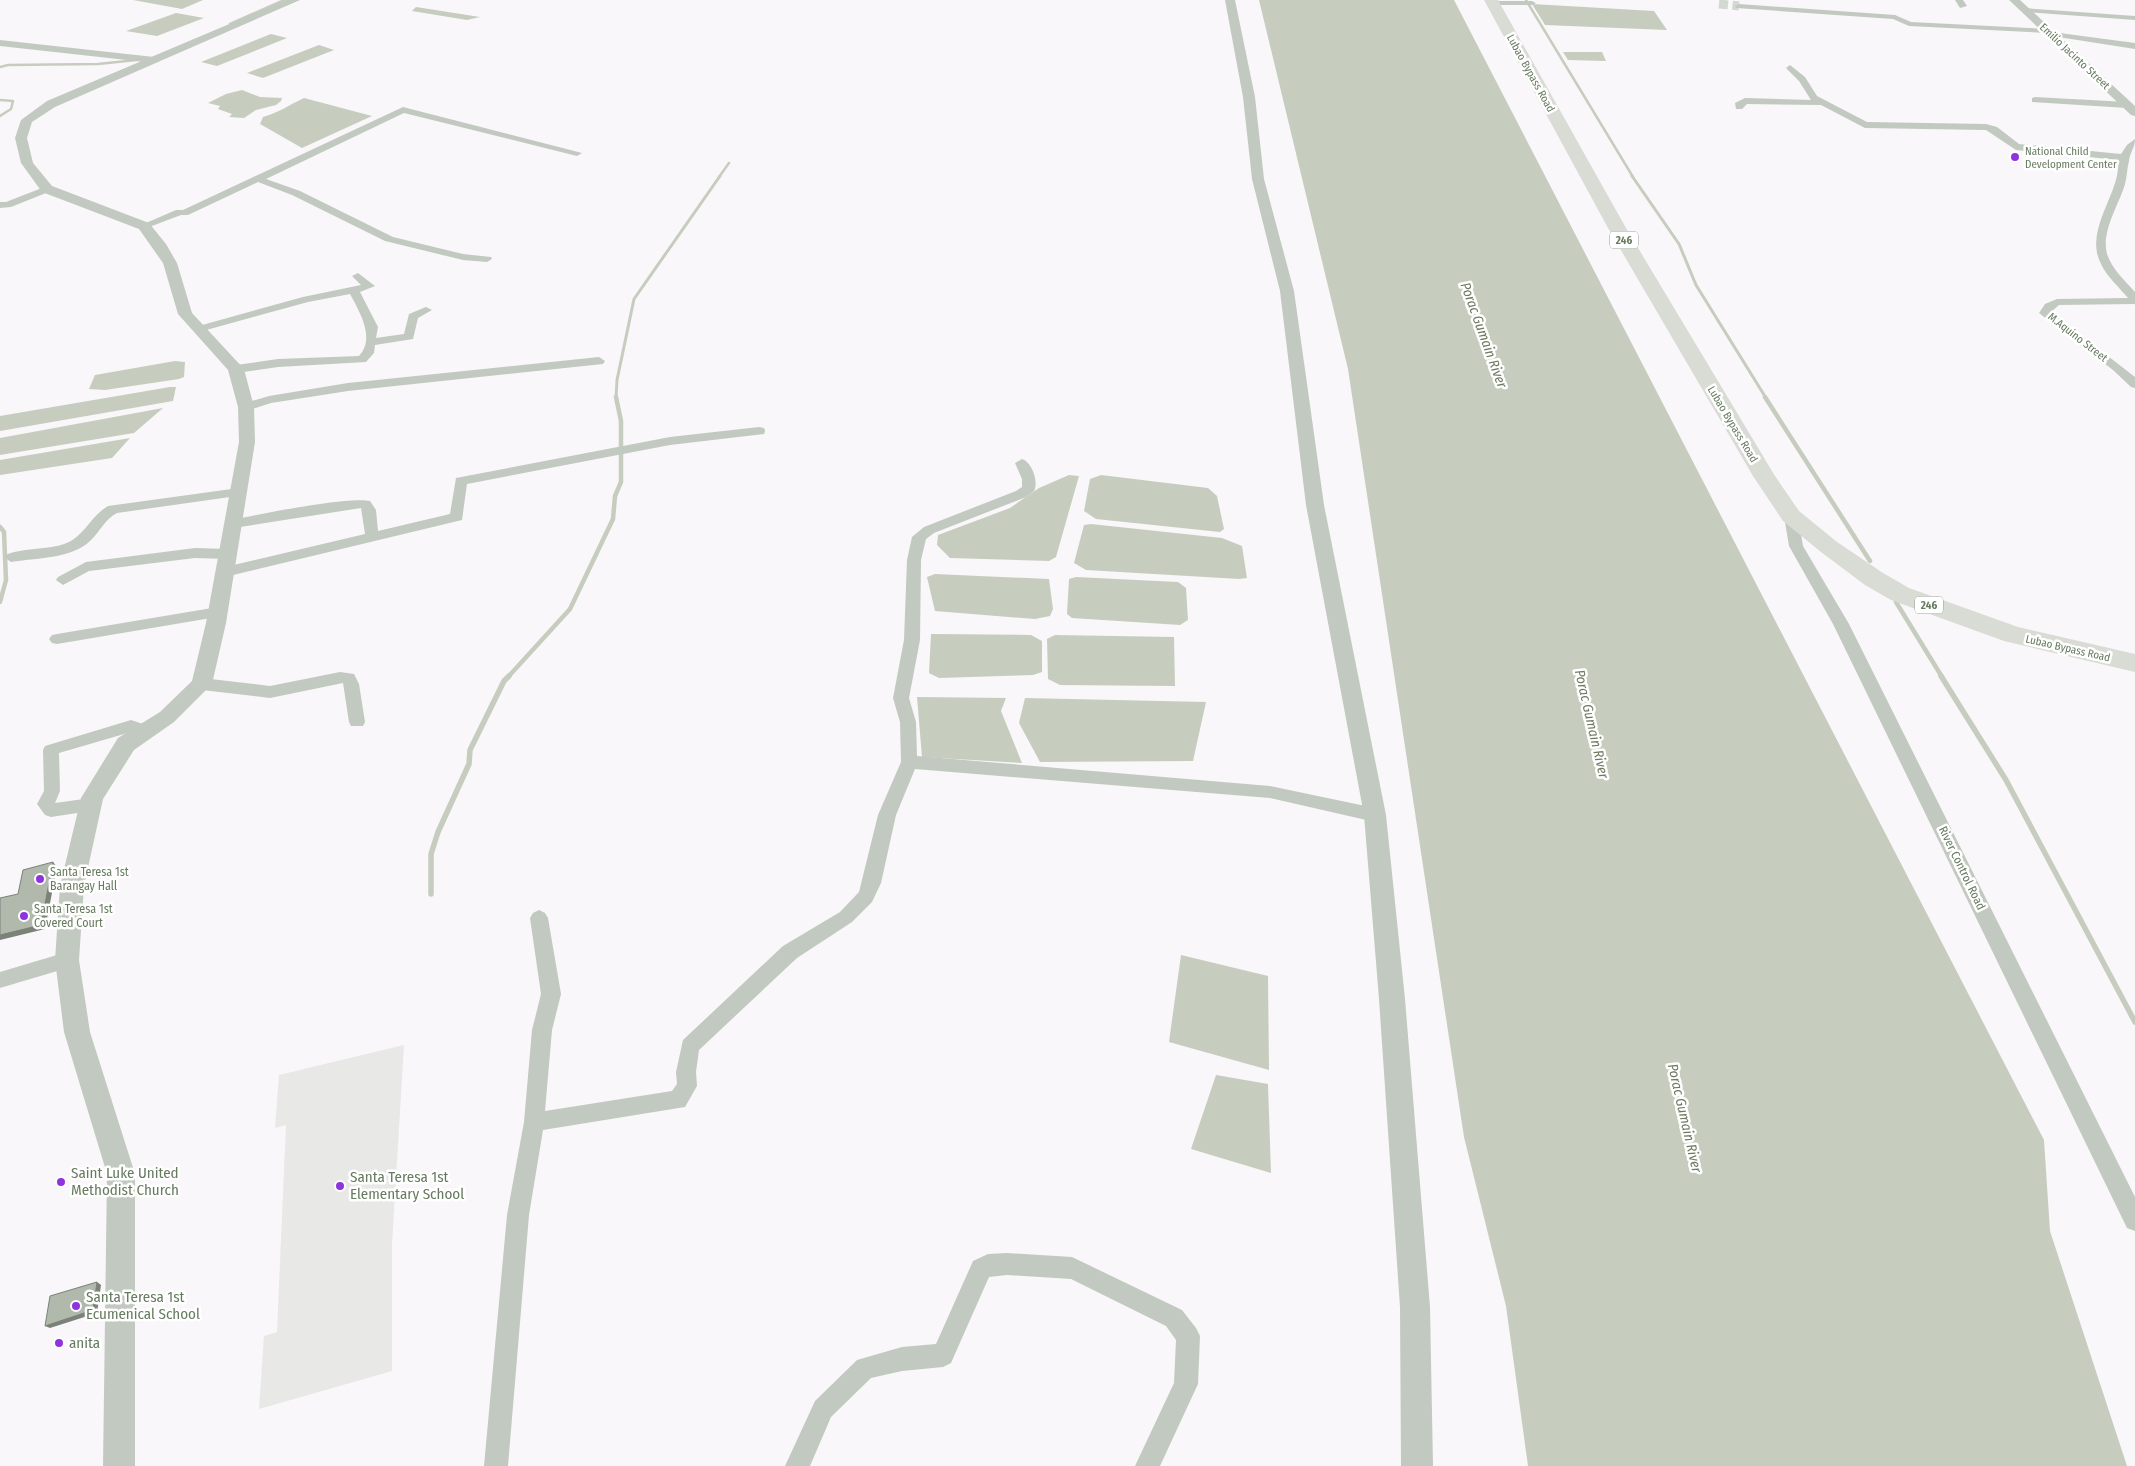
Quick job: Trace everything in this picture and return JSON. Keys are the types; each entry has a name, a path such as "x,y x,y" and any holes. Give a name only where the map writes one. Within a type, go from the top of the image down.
{"highway":[{"name":"Lubao Bypass Road","path":"1492,2 1616,228 1764,476 1791,516 1829,547 1874,579 1900,594 2013,635 2135,663"}],"street":[{"path":"118,1466 121,1174 77,1032 67,960 72,886 92,798 126,744 167,718 202,684 218,612 234,524 247,442 246,407 236,369 185,314 170,263 161,247 144,226 47,188 36,177 23,152 21,138 27,120 51,104 145,59 233,28 276,6 295,0"},
{"path":"1230,0 1249,97 1258,179 1287,291 1315,505 1375,815 1392,999 1415,1307 1417,1466"},
{"name":"Emilio Jacinto Street","path":"2014,0 2131,108"},
{"path":"1492,2 1529,3"},
{"path":"1739,6 1895,17 1909,24 2050,33 2135,46"},
{"path":"2025,10 2135,18"},
{"path":"0,43 145,59"},
{"path":"1790,68 1802,79 1814,98 1820,103 1865,124 1986,127 1994,129 2016,147 2123,156 2135,142"},
{"path":"2035,100 2131,108"},
{"path":"1739,107 1738,104 1745,101 1820,103"},
{"path":"144,226 180,212 184,213 403,110 577,153"},
{"name":"M.Aquino Street","path":"2123,156 2122,176 2109,215 2100,232 2099,243 2108,268 2133,296 2135,301 2057,302 2048,306 2045,313 2117,367 2135,384"},
{"path":"260,178 264,182 296,193 389,239 463,257 487,259"},
{"path":"0,205 7,206 47,188"},
{"path":"199,329 307,299 368,286 358,276"},
{"path":"236,369 278,363 356,360 366,357 372,327 354,290"},
{"path":"370,342 409,337 414,316 426,310"},
{"path":"246,407 269,400 348,388 599,361"},
{"path":"63,580 86,568 195,553 227,563 372,536 457,517 461,481 670,441 759,431"},
{"path":"534,1122 678,1100 687,1086 686,1072 690,1046 790,952 846,917 866,897 872,883 880,841 888,815 909,762 908,722 901,698 912,640 914,560 920,537 929,530 1021,494 1030,488 1029,479 1022,463"},
{"path":"11,557 69,548 81,542 91,533 102,514 114,509 239,492"},
{"path":"234,524 339,506 365,504 369,510 372,536"},
{"name":"River Control Road","path":"1791,516 1796,546 1841,624 2135,1220"},
{"path":"57,639 218,612"},
{"path":"202,684 236,686 270,692 340,677 348,678 351,684 357,722"},
{"path":"90,805 51,810 46,804 52,791 51,750 72,742 131,726 146,731"},
{"path":"909,762 1270,792 1375,815"},
{"path":"496,1466 518,1215 534,1122 542,1030 552,994 539,918"},
{"path":"0,980 67,960"},
{"path":"797,1466 822,1409 865,1368 902,1359 943,1355 981,1269 988,1265 1007,1264 1072,1268 1174,1318 1188,1336 1186,1384 1147,1466"}],"shaded area":[{"name":"Santa Teresa 1st Elementary School","path":"404,1045 392,1244 392,1371 259,1409 264,1336 277,1332 286,1125 275,1128 279,1075"}],"water":[{"path":"133,0 203,0 182,9"},
{"name":"Porac Gumain River","path":"1259,0 1454,0 2044,1140 2050,1231 2127,1466 1528,1466 1506,1306 1464,1137 1348,369"},
{"path":"1532,4 1654,11 1667,30 1545,25"},
{"path":"416,7 480,17 467,20 412,11"},
{"path":"176,13 204,18 157,36 126,31"},
{"path":"271,34 287,38 217,66 201,62"},
{"path":"319,45 334,50 263,78 247,73"},
{"path":"1563,52 1602,52 1606,61 1568,60"},
{"path":"242,90 260,97 282,98 276,105 256,110 244,118 229,117 232,114 218,109 220,106 208,103 226,94"},
{"path":"304,98 372,116 302,148 260,124 263,117"},
{"path":"175,361 185,362 184,377 105,390 89,389 95,375"},
{"path":"176,387 173,401 0,431 0,416"},
{"path":"163,408 134,433 0,455 0,438"},
{"path":"130,438 112,458 0,475 0,460"},
{"path":"1069,475 1079,476 1056,557 1049,561 950,558 937,545 938,535 1010,508 1039,488"},
{"path":"1101,475 1208,488 1217,496 1224,529 1220,532 1096,519 1084,511 1090,479"},
{"path":"1091,524 1222,538 1242,546 1247,578 1086,570 1074,563 1084,525"},
{"path":"935,574 1049,579 1053,609 1050,616 1035,619 935,611 927,577"},
{"path":"1076,577 1178,582 1186,588 1188,620 1180,625 1072,618 1067,614 1069,579"},
{"path":"931,634 1031,635 1042,641 1042,672 1033,675 939,678 929,673"},
{"path":"1055,635 1174,637 1175,686 1060,685 1048,679 1047,639"},
{"path":"917,697 1006,698 1001,711 1022,763 922,757"},
{"path":"1025,698 1206,702 1193,761 1040,762 1019,723"},
{"path":"1181,955 1268,976 1269,1070 1169,1042"},
{"path":"1216,1075 1268,1084 1271,1173 1191,1149"}],"building":[{"path":"53,862 41,925 0,935 0,898 18,894 23,870"},
{"name":"Santa Teresa 1st Ecumenical School","path":"97,1282 93,1310 45,1326 50,1296"}],"waterway":[{"path":"230,24 284,0"},
{"path":"1526,0 1633,177"},
{"path":"0,67 8,65 98,64 146,59"},
{"path":"0,100 13,101 11,109 0,116"},
{"path":"719,177 729,163"},
{"path":"616,397 617,380 634,299 720,176"},
{"path":"1632,176 1679,244 1696,285 1766,398"},
{"path":"508,677 570,609 613,519 615,496 621,482 621,421 616,397"},
{"path":"1765,397 1870,561"},
{"path":"0,527 4,532 6,580 0,602"},
{"path":"1896,602 1942,677"},
{"path":"1941,676 2006,780 2135,1022"},
{"path":"431,894 431,854 438,832 469,764 470,750 504,681 508,677"}],"tunnel":[{"path":"1719,4 1739,6"}],"place":[{"name":"National Child Development Center","path":"2015,157"},
{"name":"Santa Teresa 1st Barangay Hall","path":"40,879"},
{"name":"Santa Teresa 1st Covered Court","path":"24,916"},
{"name":"Saint Luke United Methodist Church","path":"61,1182"},
{"name":"Santa Teresa 1st Elementary School","path":"340,1186"},
{"name":"Santa Teresa 1st Ecumenical School","path":"76,1306"},
{"name":"anita","path":"59,1343"}]}
